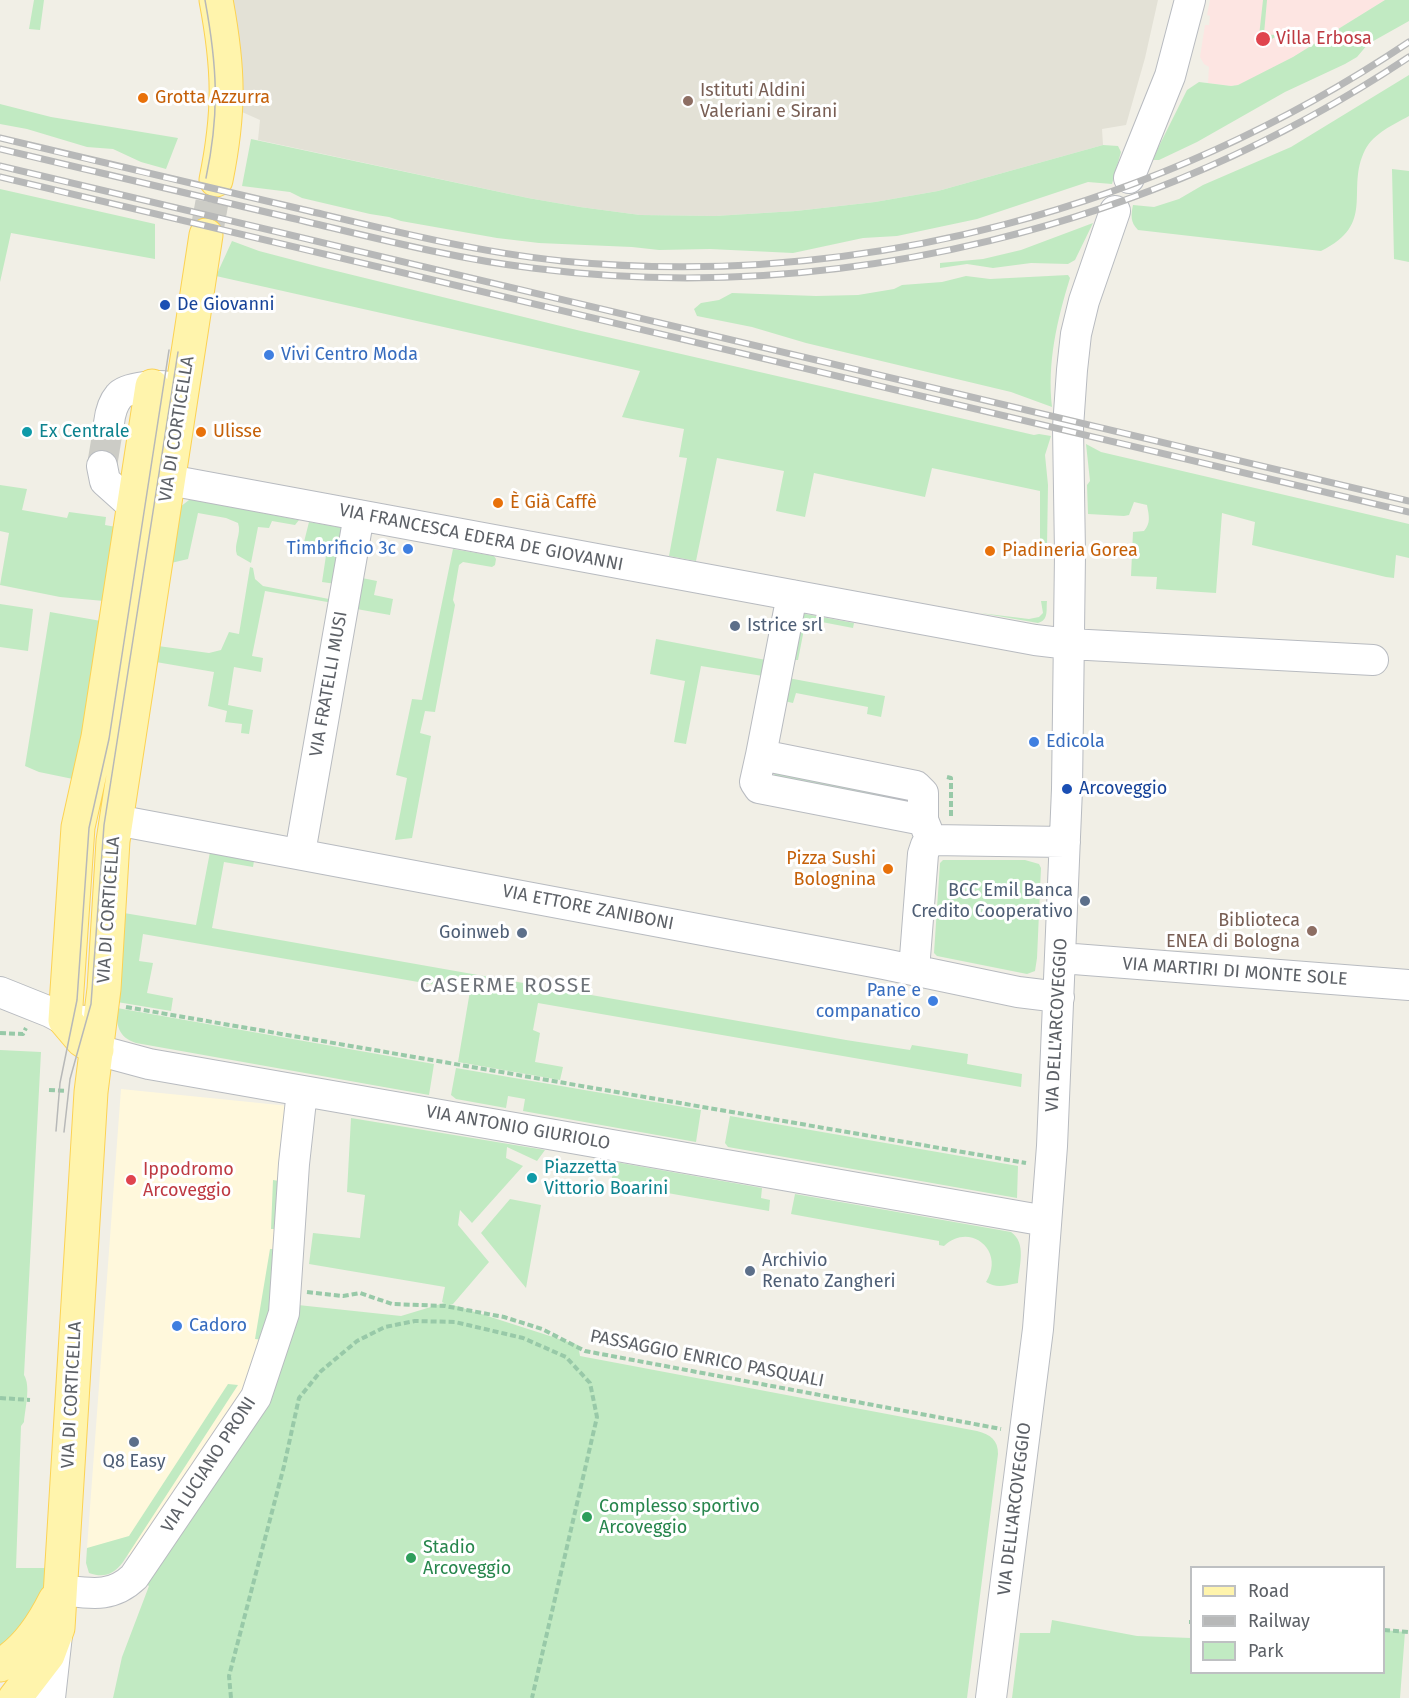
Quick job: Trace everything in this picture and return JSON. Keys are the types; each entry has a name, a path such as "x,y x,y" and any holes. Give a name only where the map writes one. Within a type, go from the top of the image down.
{"main road":[{"path":"216,0 225,56 227,97 225,129 216,180"},
{"name":"VIA DI CORTICELLA","path":"65,1020 78,827 97,744 135,500 167,390 206,235"},
{"name":"VIA DI CORTICELLA","path":"15,1698 48,1655 58,1628 90,1092 97,1050 113,1011 116,820 169,480 167,390"},
{"path":"135,500 149,483 169,480"},
{"path":"65,1020 82,1040 97,1050"},
{"name":"VIA DI CORTICELLA","path":"0,1665 24,1646 47,1615 60,1590"}],"street":[{"path":"1129,178 1170,76 1190,0"},
{"name":"VIA DELL'ARCOVEGGIO","path":"991,1698 1038,1329 1046,1221 1065,842 1069,644 1068,427 1073,360 1076,334 1084,301 1115,211"},
{"path":"109,423 118,397 124,392 167,390"},
{"path":"102,466 105,481 135,500"},
{"name":"VIA FRANCESCA EDERA DE GIOVANNI","path":"169,480 1018,638 1069,644 1373,660"},
{"name":"VIA FRATELLI MUSI","path":"300,853 359,515"},
{"path":"792,595 761,754 916,786 922,793 935,826 923,854 914,970"},
{"name":"VIA ETTORE ZANIBONI","path":"116,820 914,970 1018,992 1059,997"},
{"path":"935,826 1065,842"},
{"name":"VIA MARTIRI DI MONTE SOLE","path":"1060,958 1409,985"},
{"path":"0,992 65,1020 82,1022 113,1011"},
{"name":"VIA ANTONIO GIURIOLO","path":"97,1050 149,1064 1046,1221"},
{"name":"VIA LUCIANO PRONI","path":"60,1590 102,1594 120,1588 134,1577 256,1397 284,1313 294,1164 302,1091"},
{"path":"50,1698 58,1628"}],"path":[{"path":"935,826 951,778 947,777"},
{"path":"113,1011 1032,1164"},
{"path":"0,1032 22,1034 28,1023"},
{"name":"PASSAGGIO ENRICO PASQUALI","path":"300,1291 343,1296 360,1293 392,1304 445,1306 504,1317 542,1329 585,1351 1008,1430"},
{"path":"231,1698 229,1676 284,1466 299,1398 320,1372 357,1341 385,1327 415,1321 455,1322 523,1338 566,1357 590,1383 597,1417 532,1698"},
{"path":"0,1398 30,1400"},
{"path":"1385,1630 1409,1632"}],"shaded area":[{"name":"Istituti Aldini Valeriani e Sirani","path":"231,0 1158,0 1126,125 1102,129 1103,145 938,191 875,202 796,211 715,216 640,215 580,207 258,140 260,120 242,112 242,73"},
{"name":"Villa Erbosa","path":"1210,0 1385,0 1293,57 1238,85 1231,86 1208,83 1209,67 1200,57 1205,25 1209,25 1210,16 1207,15"},
{"path":"121,1089 309,1108 298,1305 141,1580 128,1554 87,1548"}],"green space":[{"path":"34,0 44,0 40,30 29,29"},
{"path":"1263,0 1267,0 1264,34 1275,37 1261,46 1258,45"},
{"path":"1385,0 1409,0 1409,21 1368,44 1357,57 1345,64 1285,92 1197,142 1159,160 1152,160 1187,90 1199,82 1238,85 1293,57"},
{"path":"1409,75 1409,116 1384,130 1365,150 1360,165 1354,218 1349,229 1338,241 1321,251 1138,230 1132,221 1133,205 1154,207 1179,199 1203,185 1291,147"},
{"path":"0,104 51,117 178,138 166,169 141,162 113,149 87,147 27,129 0,124"},
{"path":"251,139 528,198 640,215 715,216 796,211 875,202 938,191 1103,145 1118,146 1121,152 1112,184 1088,182 977,219 897,236 863,238 793,253 710,249 659,250 539,243 401,221 302,198 290,192 242,186"},
{"path":"1392,169 1409,171 1409,262 1394,259"},
{"path":"0,189 155,224 155,259 11,233 0,282"},
{"path":"1093,223 1075,260 1068,264 1031,263 993,268 967,264 940,268 940,263 983,259 1021,250"},
{"path":"232,241 259,251 320,267 581,331 1034,435 1051,436 1045,455 1048,485 1047,547 1041,548 1040,544 1040,491 932,468 925,497 814,473 805,517 776,511 784,471 717,458 696,561 669,556 687,458 679,457 684,429 622,417 640,371 216,276"},
{"path":"1068,275 1070,278 1057,326 1052,358 1052,407 1011,392 806,343 752,327 697,316 694,309 701,303 719,300 732,293 858,295 894,289 902,285 942,282 966,276 990,279"},
{"path":"1086,444 1101,452 1409,524 1409,558 1396,555 1394,578 1252,545 1255,522 1222,513 1216,593 1156,589 1157,577 1131,576 1133,532 1144,531 1148,525 1147,505 1134,502 1129,515 1124,516 1088,514 1087,485 1090,481"},
{"path":"0,485 27,489 22,510 67,518 69,512 106,517 105,525 116,527 104,601 60,597 0,585 9,533 0,531"},
{"path":"189,500 299,520 295,525 272,521 269,528 258,527 251,563 237,555 238,523 226,518 198,513 188,559 171,563 180,507"},
{"path":"309,522 344,528 336,584 322,582 327,549 304,542"},
{"path":"453,549 494,556 495,565 492,567 463,562 459,565 453,600 455,605 435,712 425,711 420,733 431,736 412,838 395,840 407,778 396,775 412,699 422,700"},
{"path":"250,567 253,568 255,579 263,586 334,600 333,603 265,591 252,656 263,658 261,672 234,667 228,705 253,710 249,734 241,733 242,724 225,722 227,711 208,706 214,672 156,662 158,646 209,653 221,650 229,632 239,634"},
{"path":"362,578 377,581 374,595 393,599 390,615 351,608"},
{"path":"1041,601 1047,601 1046,614 1044,620 1038,623 980,613 1029,619 1039,617 1043,613"},
{"path":"0,604 33,609 28,651 0,647"},
{"path":"50,612 101,621 79,761 73,779 39,772 25,766"},
{"path":"800,613 854,623 853,628 806,619 798,660 792,660"},
{"path":"656,639 766,660 763,676 701,666 686,744 674,742 685,681 650,674"},
{"path":"788,678 885,696 881,717 867,714 868,707 796,693 793,703 784,701"},
{"path":"775,772 907,799 906,802 774,776"},
{"path":"210,852 254,861 253,867 224,862 212,928 846,1040 910,1050 912,1045 968,1054 967,1064 1022,1074 1021,1087 538,1003 533,1030 540,1033 535,1062 563,1067 560,1080 458,1062 470,991 143,934 139,961 153,963 147,993 173,998 171,1011 117,1002 124,913 196,925"},
{"path":"943,860 1025,860 1039,864 1041,868 1035,971 1027,974 937,956 934,953 940,863"},
{"path":"117,1008 434,1064 429,1095 136,1043 125,1037 119,1030"},
{"path":"0,1050 41,1052 24,1375 27,1391 24,1422 21,1426 16,1568 51,1568 44,1596 32,1614 0,1647"},
{"path":"456,1068 701,1110 696,1142 523,1111 525,1099 508,1096 506,1108 456,1099 451,1095"},
{"path":"730,1116 1018,1166 1017,1198 728,1147 725,1143"},
{"name":"Complesso sportivo Arcoveggio","path":"351,1118 545,1150 537,1161 507,1147 506,1158 523,1166 472,1223 460,1210 458,1225 489,1262 453,1304 450,1304 578,1345 580,1356 977,1431 993,1439 997,1445 998,1454 967,1698 113,1698 122,1657 149,1586 141,1580 298,1305 401,1316 444,1303 442,1302 445,1287 309,1264 313,1233 360,1238 365,1195 347,1192"},
{"path":"615,1162 762,1188 761,1198 770,1200 769,1211 611,1183"},
{"path":"273,1180 279,1181 276,1229 271,1229"},
{"path":"795,1194 1011,1232 1021,1248 1018,1283 998,1286 986,1282 991,1271 992,1260 988,1250 974,1238 954,1239 944,1246 939,1245 939,1241 791,1214"},
{"path":"510,1199 541,1205 526,1288 481,1233"},
{"path":"270,1249 275,1249 266,1340 255,1339"},
{"path":"228,1384 238,1385 123,1562 116,1570 108,1574 89,1573 86,1563 87,1548 129,1536"},
{"path":"1052,1620 1137,1636 1190,1638 1190,1674 1385,1674 1385,1630 1405,1632 1400,1698 1012,1698 1020,1633 1050,1633"}],"tunnel":[{"path":"206,235 216,180"},
{"path":"102,466 109,423"}],"tram line":[{"path":"205,0 212,46 215,89 213,131 206,178"},
{"path":"56,1131 60,1083 77,1000 89,828 109,739 169,350"},
{"path":"64,1132 70,1079 91,1004 104,825 178,352"}],"railway":[{"path":"0,138 403,233 498,252 562,261 674,267 785,262 896,248 1004,225 1111,192 1214,150 1314,100 1409,42"},
{"path":"0,149 409,246 501,264 647,277 762,275 876,263 989,241 1100,209 1207,167 1311,116 1409,57"},
{"path":"0,166 1409,501"},
{"path":"0,177 1409,512"}],"place":[{"name":"Villa Erbosa","path":"1263,39"},
{"name":"Grotta Azzurra","path":"143,98"},
{"name":"Istituti Aldini Valeriani e Sirani","path":"688,101"},
{"name":"De Giovanni","path":"165,305"},
{"name":"Vivi Centro Moda","path":"269,355"},
{"name":"Ex Centrale","path":"27,432"},
{"name":"Ulisse","path":"201,432"},
{"name":"È Già Caffè","path":"498,503"},
{"name":"Timbrificio 3c","path":"408,549"},
{"name":"Piadineria Gorea","path":"990,551"},
{"name":"Istrice srl","path":"735,626"},
{"name":"Edicola","path":"1034,742"},
{"name":"Arcoveggio","path":"1067,789"},
{"name":"Pizza Sushi Bolognina","path":"888,869"},
{"name":"BCC Emil Banca Credito Cooperativo","path":"1085,901"},
{"name":"Biblioteca ENEA di Bologna","path":"1312,931"},
{"name":"Goinweb","path":"522,933"},
{"name":"Pane e companatico","path":"933,1001"},
{"name":"Piazzetta Vittorio Boarini","path":"532,1178"},
{"name":"Ippodromo Arcoveggio","path":"131,1180"},
{"name":"Archivio Renato Zangheri","path":"750,1271"},
{"name":"Cadoro","path":"177,1326"},
{"name":"Q8 Easy","path":"134,1442"},
{"name":"Complesso sportivo Arcoveggio","path":"587,1517"},
{"name":"Stadio Arcoveggio","path":"411,1558"}],"district":[{"name":"CASERME ROSSE","path":"506,986"}]}
